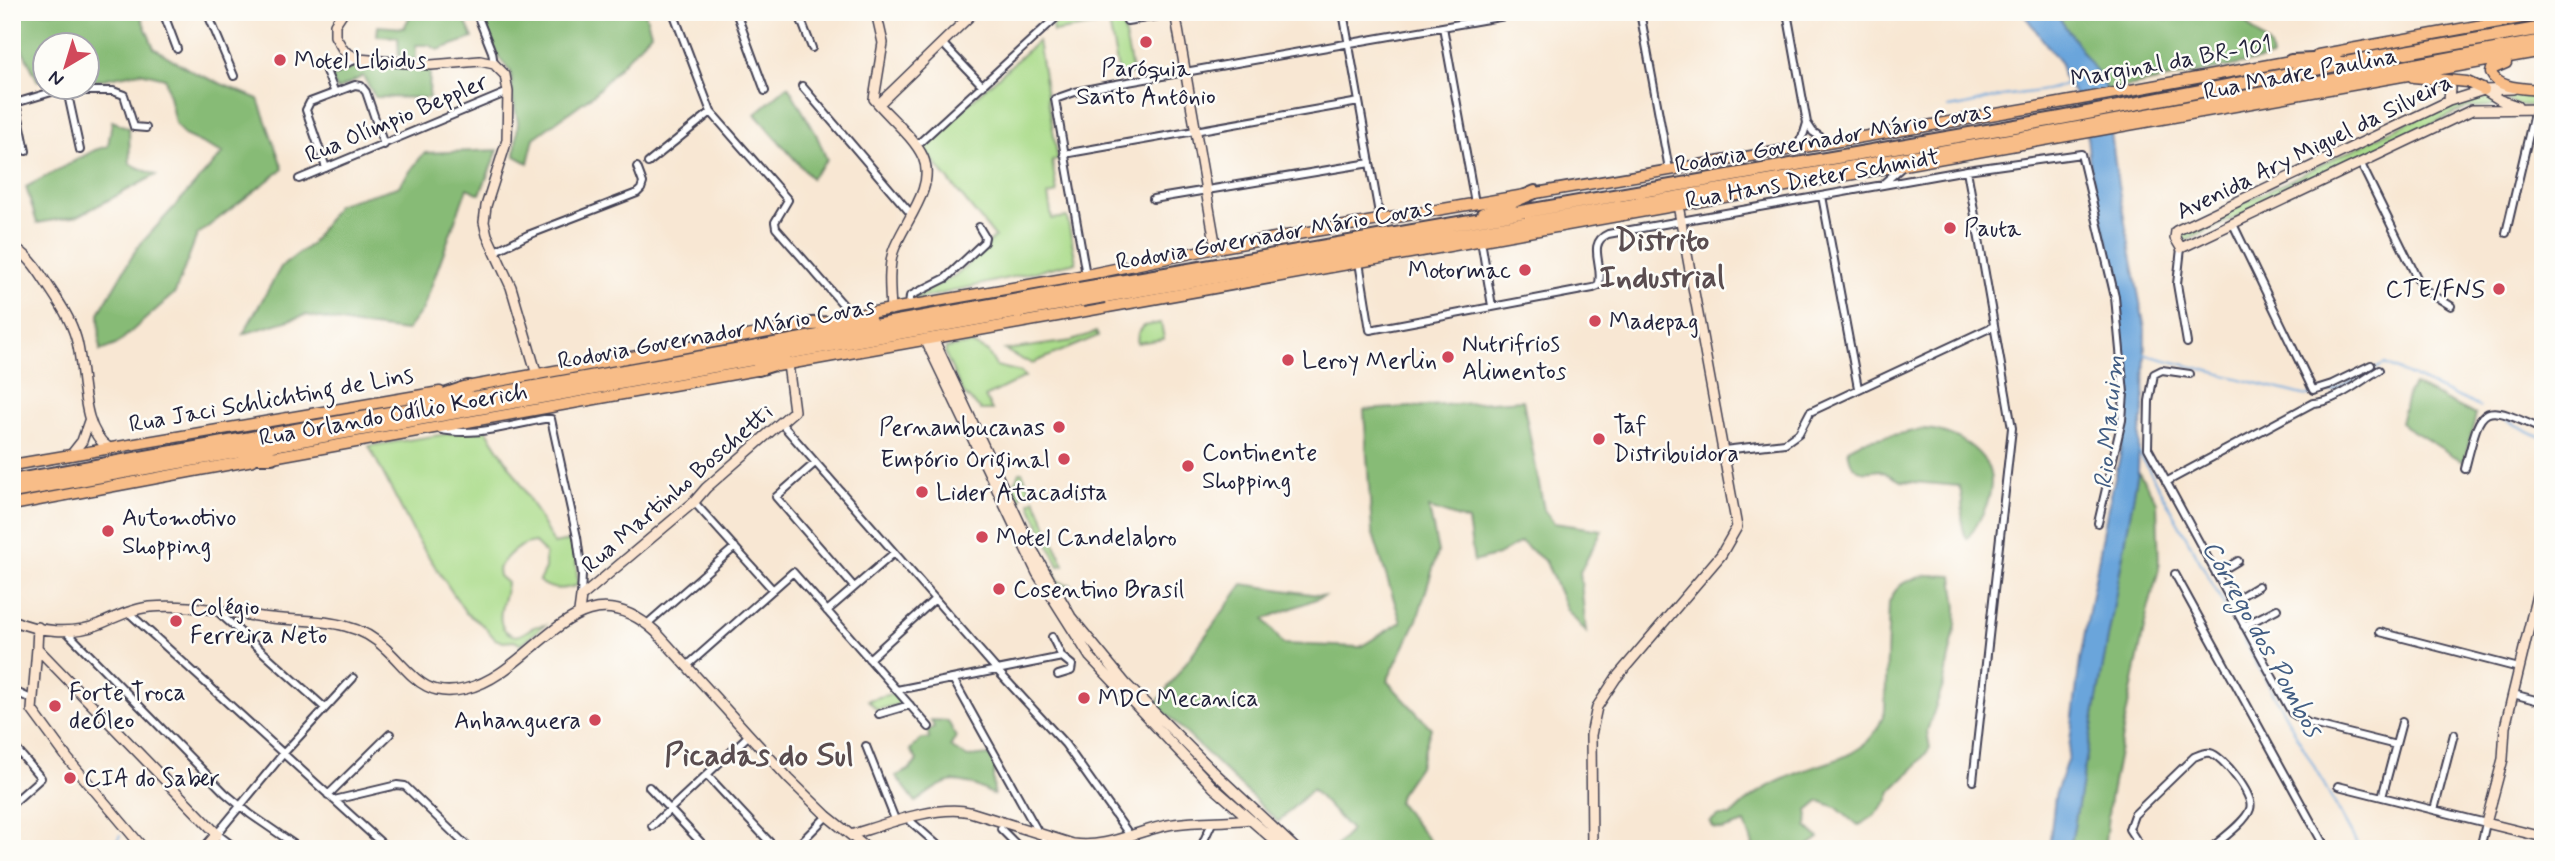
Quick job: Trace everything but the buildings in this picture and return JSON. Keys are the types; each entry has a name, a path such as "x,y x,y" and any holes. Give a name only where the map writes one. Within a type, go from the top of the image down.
{"highway":[{"name":"Rodovia Governador Mário Covas","path":"2118,119 2378,57 2543,28"},
{"name":"Rodovia Governador Mário Covas","path":"1103,290 1446,237 2395,72 2543,41"},
{"path":"2291,61 2378,57"},
{"path":"2316,91 2395,72"},
{"name":"Rodovia Governador Mário Covas","path":"12,492 830,346 1080,294 1467,221 2062,129"},
{"path":"1467,221 1535,192"},
{"path":"1446,237 1516,233"},
{"name":"Rodovia Governador Mário Covas","path":"12,481 414,409 893,316 1080,294"},
{"path":"811,324 893,316"},
{"path":"758,369 830,346"},
{"path":"414,409 432,399 468,387"},
{"path":"213,457 272,457"}],"main road":[{"path":"343,12 335,24 337,41 344,51 358,60 421,65 475,61 494,64 505,75 508,92 505,149 484,218 486,231 511,286 537,375"},
{"path":"876,12 883,43 874,99 916,146 923,158 925,170 922,195 898,239 891,261 893,316"},
{"path":"878,104 974,12"},
{"path":"1176,12 1216,248"},
{"name":"Marginal da BR-101","path":"1216,248 2114,94 2515,16 2543,14"},
{"path":"2542,90 2501,84 2491,73 2498,65 2543,51"},
{"name":"Rua Madre Paulina","path":"2395,72 2543,51"},
{"path":"2395,72 2467,82 2511,105 2537,109"},
{"path":"2439,79 2450,88 2449,101"},
{"name":"Avenida Ary Miguel da Silveira","path":"2537,109 2472,110 2181,248 2175,239 2176,231 2449,101 2484,90 2542,90"},
{"name":"Rua Madre Paulina","path":"2118,119 2316,91"},
{"name":"Rua Orlando Odílio Koerich","path":"12,505 929,338 1904,166 2062,129"},
{"path":"1592,849 1593,716 1616,678 1721,555 1735,533 1737,520 1678,205"},
{"path":"12,246 22,252 38,270 64,309 80,353 89,419 97,436 109,448"},
{"name":"Rua Jaci Schlichting de Lins","path":"12,465 537,375 853,316 893,316 909,307 1216,248"},
{"path":"1086,275 1092,310"},
{"path":"929,338 1037,573 1090,657 1213,787 1284,849"},
{"path":"929,338 1032,549 1071,617 1126,684 1296,849"},
{"name":"Rua Martinho Boschetti","path":"581,597 694,502 795,408 788,364"},
{"path":"71,455 84,437 89,419"},
{"path":"2541,836 2486,823 2503,759 2505,727 2543,570"},
{"path":"579,612 581,597"},
{"path":"12,620 67,632 97,625 128,612 158,607 216,610 273,619 335,623 371,636 418,681 442,692 466,689 491,679 507,669 563,621 579,612 606,608 622,611 633,614 647,624 688,665 749,736 827,816 868,849"},
{"path":"38,627 31,706 35,715 141,848"},
{"path":"37,648 217,834 204,849"},
{"path":"851,835 940,810 958,810 1073,845 1088,846 1131,837 1167,825 1249,819"}],"street":[{"path":"163,12 177,49"},
{"path":"207,12 234,76"},
{"path":"476,12 494,64"},
{"path":"673,12 710,112 787,198 788,203 775,222 776,228 853,316"},
{"path":"736,12 765,91"},
{"path":"798,12 812,48"},
{"path":"916,146 1062,12"},
{"path":"1127,21 1176,12"},
{"path":"1343,12 1380,219"},
{"path":"1086,275 1055,99 1075,92 1528,12"},
{"path":"1640,12 1668,169"},
{"path":"1787,12 1807,123 1813,132 1828,142"},
{"path":"1443,27 1475,203"},
{"path":"942,43 983,86"},
{"path":"335,93 326,71 358,60"},
{"path":"326,168 306,106 310,102 355,85 364,89 384,145"},
{"path":"802,86 912,215"},
{"path":"102,91 119,92 124,95 134,127 146,128"},
{"name":"Rua Olímpio Beppler","path":"299,179 508,92"},
{"path":"26,151 14,104 32,97"},
{"path":"70,102 80,150"},
{"path":"1064,154 1359,102"},
{"path":"2505,233 2537,109"},
{"path":"648,163 710,112"},
{"path":"1796,148 1807,123"},
{"name":"Rua Hans Dieter Schmidt","path":"1492,306 1598,286 1601,277 1596,244 1603,236 1968,170 2081,154 2115,297 2124,393 2122,420 2098,523"},
{"path":"2360,162 2422,288 2451,306"},
{"path":"1153,199 1370,163"},
{"path":"1883,185 1904,166"},
{"path":"495,251 528,235 637,193 643,183 637,167"},
{"path":"1968,170 2008,397 2012,443 1999,530 1973,780"},
{"path":"1822,196 1858,388"},
{"path":"2233,224 2313,391 2313,402"},
{"path":"909,307 910,296 946,278 984,242 985,237 979,227"},
{"path":"1359,262 1370,330 1492,306 1481,240"},
{"path":"2181,248 2177,284 2188,343"},
{"path":"1724,450 1785,443 1799,433 1810,412 1994,326"},
{"path":"2313,391 2371,365"},
{"path":"2190,373 2157,370 2153,375 2149,401 2148,448 2244,626 2295,716 2308,723 2396,744"},
{"path":"2166,482 2313,402 2324,401 2343,392 2379,370"},
{"path":"2465,469 2476,428 2488,413 2504,412 2543,430"},
{"path":"434,428 450,432 472,432 551,419 577,537 582,574 581,597"},
{"path":"781,423 1075,756 1131,837"},
{"path":"815,463 776,497 854,587"},
{"path":"694,502 773,590"},
{"path":"647,624 735,547"},
{"path":"827,611 894,552"},
{"path":"2216,574 2238,561"},
{"path":"688,665 793,572 929,727"},
{"path":"2175,574 2326,849"},
{"path":"2231,602 2258,586"},
{"path":"869,659 935,599"},
{"path":"2244,626 2277,608"},
{"path":"216,610 325,708"},
{"path":"128,612 388,849"},
{"path":"67,632 239,806 300,849"},
{"path":"2380,632 2519,668"},
{"path":"1052,637 1062,657 1070,662 1073,668 1058,675"},
{"path":"897,691 1062,657"},
{"path":"237,849 217,834 283,754 353,678"},
{"path":"953,679 1043,834 1038,849"},
{"path":"12,690 32,699"},
{"path":"2513,694 2543,702"},
{"path":"879,714 909,705"},
{"path":"2382,797 2402,722"},
{"path":"331,798 390,734"},
{"path":"2434,810 2454,734"},
{"path":"652,826 749,736"},
{"path":"12,744 41,778 12,804"},
{"path":"866,746 896,822"},
{"path":"2142,849 2130,835 2130,822 2141,807 2194,757 2206,752 2218,756 2244,786 2250,801 2250,809 2245,816 2210,849"},
{"path":"707,775 776,849"},
{"path":"331,798 397,785 405,786 470,849"},
{"path":"2338,786 2486,823 2480,849"},
{"path":"649,787 707,849"},
{"path":"794,849 827,816"},
{"path":"908,819 942,849"},
{"path":"2541,836 2543,819"},
{"path":"1200,849 1212,822"},
{"path":"1001,829 1021,849"}],"green space":[{"path":"12,12 139,12 154,48 195,73 258,99 283,169 197,235 175,293 116,345 100,351 99,313 137,248 223,153 184,135 175,123 165,78 140,72 102,79 102,32 32,32 32,69 12,29"},
{"path":"412,12 461,12 473,38 438,50 429,45 416,45 416,59 399,59 398,37 377,36 378,26 404,28"},
{"path":"479,12 645,12 651,33 594,94 534,138 528,163 515,156 518,122 511,72 499,58"},
{"path":"1066,12 1120,12 1133,74 1119,75 1109,23 1053,32 1052,26"},
{"path":"2055,12 2140,12 2166,20 2180,12 2235,12 2270,47 2272,58 2107,91"},
{"path":"1038,41 1058,160 1052,161 1057,193 1048,195 1052,219 1067,217 1076,262 915,300 915,297 958,274 995,237 921,146"},
{"path":"360,63 430,69 429,98 375,97 363,76 337,90 330,75"},
{"path":"788,86 816,134 827,160 811,178 755,114"},
{"path":"2501,90 2543,92 2543,106 2517,105 2496,96"},
{"path":"2483,92 2503,105 2466,108 2186,241 2180,239 2179,234 2442,106"},
{"path":"112,121 129,128 130,164 156,175 78,216 37,223 26,187 95,150 108,146"},
{"path":"498,150 480,194 467,188 423,309 406,331 306,315 243,334 281,267 311,244 338,204 398,187 424,153"},
{"path":"1161,323 1164,339 1137,343 1138,333 1144,326"},
{"path":"1096,332 1098,336 1033,363 1005,350 1072,341"},
{"path":"972,344 988,352 996,366 1021,372 1025,377 985,397 992,410 981,410 963,393 945,354 946,348"},
{"path":"2414,385 2476,415 2464,462 2400,423 2408,392"},
{"path":"1523,400 1544,510 1554,523 1602,530 1580,572 1586,632 1567,610 1546,562 1521,542 1498,555 1474,562 1468,521 1429,508 1438,552 1417,620 1387,681 1431,728 1419,766 1400,794 1398,802 1436,849 1334,849 1351,830 1312,789 1278,822 1156,704 1243,584 1324,596 1264,619 1283,644 1360,647 1401,622 1372,531 1364,410"},
{"path":"485,428 518,479 554,544 574,540 578,585 557,589 539,581 545,569 545,553 534,542 513,551 498,569 499,576 507,583 500,617 504,630 518,636 533,627 545,625 521,644 495,639 484,626 466,613 417,539 369,446"},
{"path":"1924,429 1946,433 1968,444 1978,452 1990,472 1991,484 1986,506 1967,539 1963,527 1959,486 1901,481 1880,470 1861,471 1851,462 1848,449 1863,441"},
{"path":"2138,471 2157,502 2159,569 2124,726 2110,799 2104,849 2070,849"},
{"path":"1019,472 1022,472 1031,490 1022,493 1020,504 1058,581 1071,585 1063,587 1064,590 1058,586 1010,496"},
{"path":"1035,499 1064,565 1059,566 1032,509 1030,502"},
{"path":"1928,575 1953,576 1956,625 1943,686 1927,731 1930,748 1891,791 1888,800 1874,816 1858,826 1836,807 1820,801 1808,811 1807,827 1819,838 1803,849 1747,849 1753,845 1745,823 1722,830 1714,828 1710,822 1717,816 1731,816 1753,796 1789,777 1851,753 1871,737 1885,710 1889,602 1904,583"},
{"path":"894,693 904,703 877,710 868,700"},
{"path":"931,720 948,721 956,737 950,747 968,757 990,755 997,766 993,776 994,795 971,784 954,781 937,787 916,802 896,776 908,770 917,760 910,750 921,739 929,739 928,731 934,727"}],"water":[{"path":"2022,12 2055,12 2105,88 2118,185 2145,329 2144,408 2138,471 2070,849 2049,849 2055,796 2068,757 2080,660 2108,507 2120,457 2127,379 2111,258 2090,166 2085,115 2063,77 2061,64"}],"waterway":[{"path":"1948,108 2044,90 2070,82"},
{"path":"2143,354 2307,396 2334,390 2385,364 2480,407"},
{"path":"2495,415 2543,438"},
{"name":"Córrego dos Pombos","path":"2139,452 2360,849"},
{"path":"113,849 120,835"}],"place":[{"name":"Paróquia Santo Antônio","path":"1146,42"},
{"name":"Motel Libidus","path":"280,60"},
{"name":"Pauta","path":"1950,228"},
{"name":"Motormac","path":"1525,270"},
{"name":"CTE/FNS","path":"2499,289"},
{"name":"Madepag","path":"1595,321"},
{"name":"Nutrifrios Alimentos","path":"1448,357"},
{"name":"Leroy Merlin","path":"1288,360"},
{"name":"Pernambucanas","path":"1059,427"},
{"name":"Taf Distribuidora","path":"1599,439"},
{"name":"Empório Original","path":"1064,459"},
{"name":"Continente Shopping","path":"1188,466"},
{"name":"Lider Atacadista","path":"922,492"},
{"name":"Automotivo Shopping","path":"108,531"},
{"name":"Motel Candelabro","path":"982,537"},
{"name":"Cosentino Brasil","path":"999,589"},
{"name":"Colégio Ferreira Neto","path":"176,621"},
{"name":"MDC Mecanica","path":"1084,698"},
{"name":"Forte Troca deÓleo","path":"55,706"},
{"name":"Anhanguera","path":"595,720"},
{"name":"CIA do Saber","path":"70,778"}],"district":[{"name":"Distrito Industrial","path":"1662,258"},
{"name":"Picadas do Sul","path":"759,754"}],"water label":[{"name":"Rio Maruim","path":"2108,422"}]}
